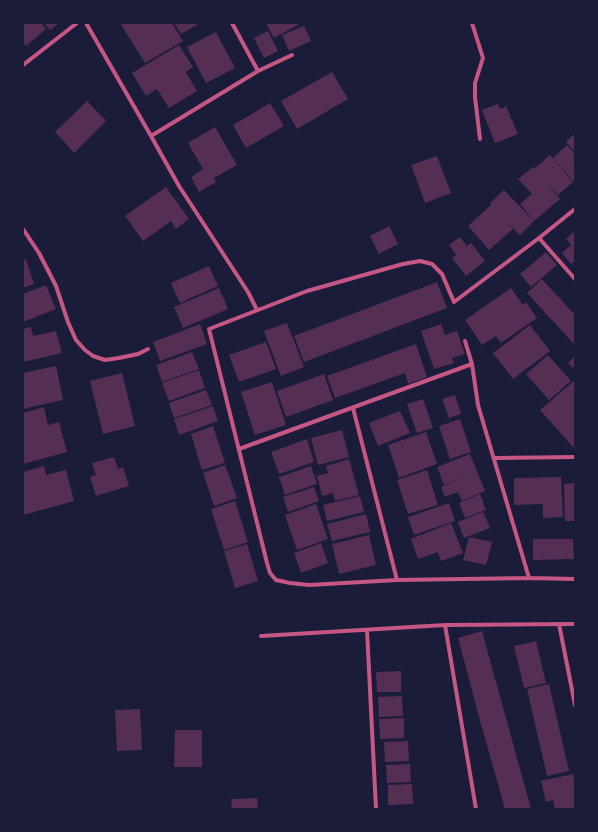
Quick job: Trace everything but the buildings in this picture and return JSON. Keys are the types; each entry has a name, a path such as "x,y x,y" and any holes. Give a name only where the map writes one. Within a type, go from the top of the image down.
{"street":[{"path":"23,65 77,23"},
{"path":"86,23 178,186 248,292 257,310"},
{"path":"232,23 258,71"},
{"path":"472,23 483,58 475,83 475,97 480,139"},
{"path":"151,136 258,71 292,54"},
{"path":"575,209 454,302 442,274 432,264 420,261 403,264 307,291 209,329 267,563 270,573 276,580 309,585 397,580 529,578 575,579"},
{"path":"23,229 39,253 56,286 68,322 76,340 85,350 93,356 105,360 138,354 148,349"},
{"path":"539,238 575,279"},
{"path":"465,341 472,364 478,405 529,578"},
{"path":"238,449 472,364"},
{"path":"353,408 397,580"},
{"path":"494,458 575,457"},
{"path":"559,624 575,705"},
{"path":"261,636 445,625 575,624"},
{"path":"445,625 476,809"},
{"path":"367,630 376,809"}]}
